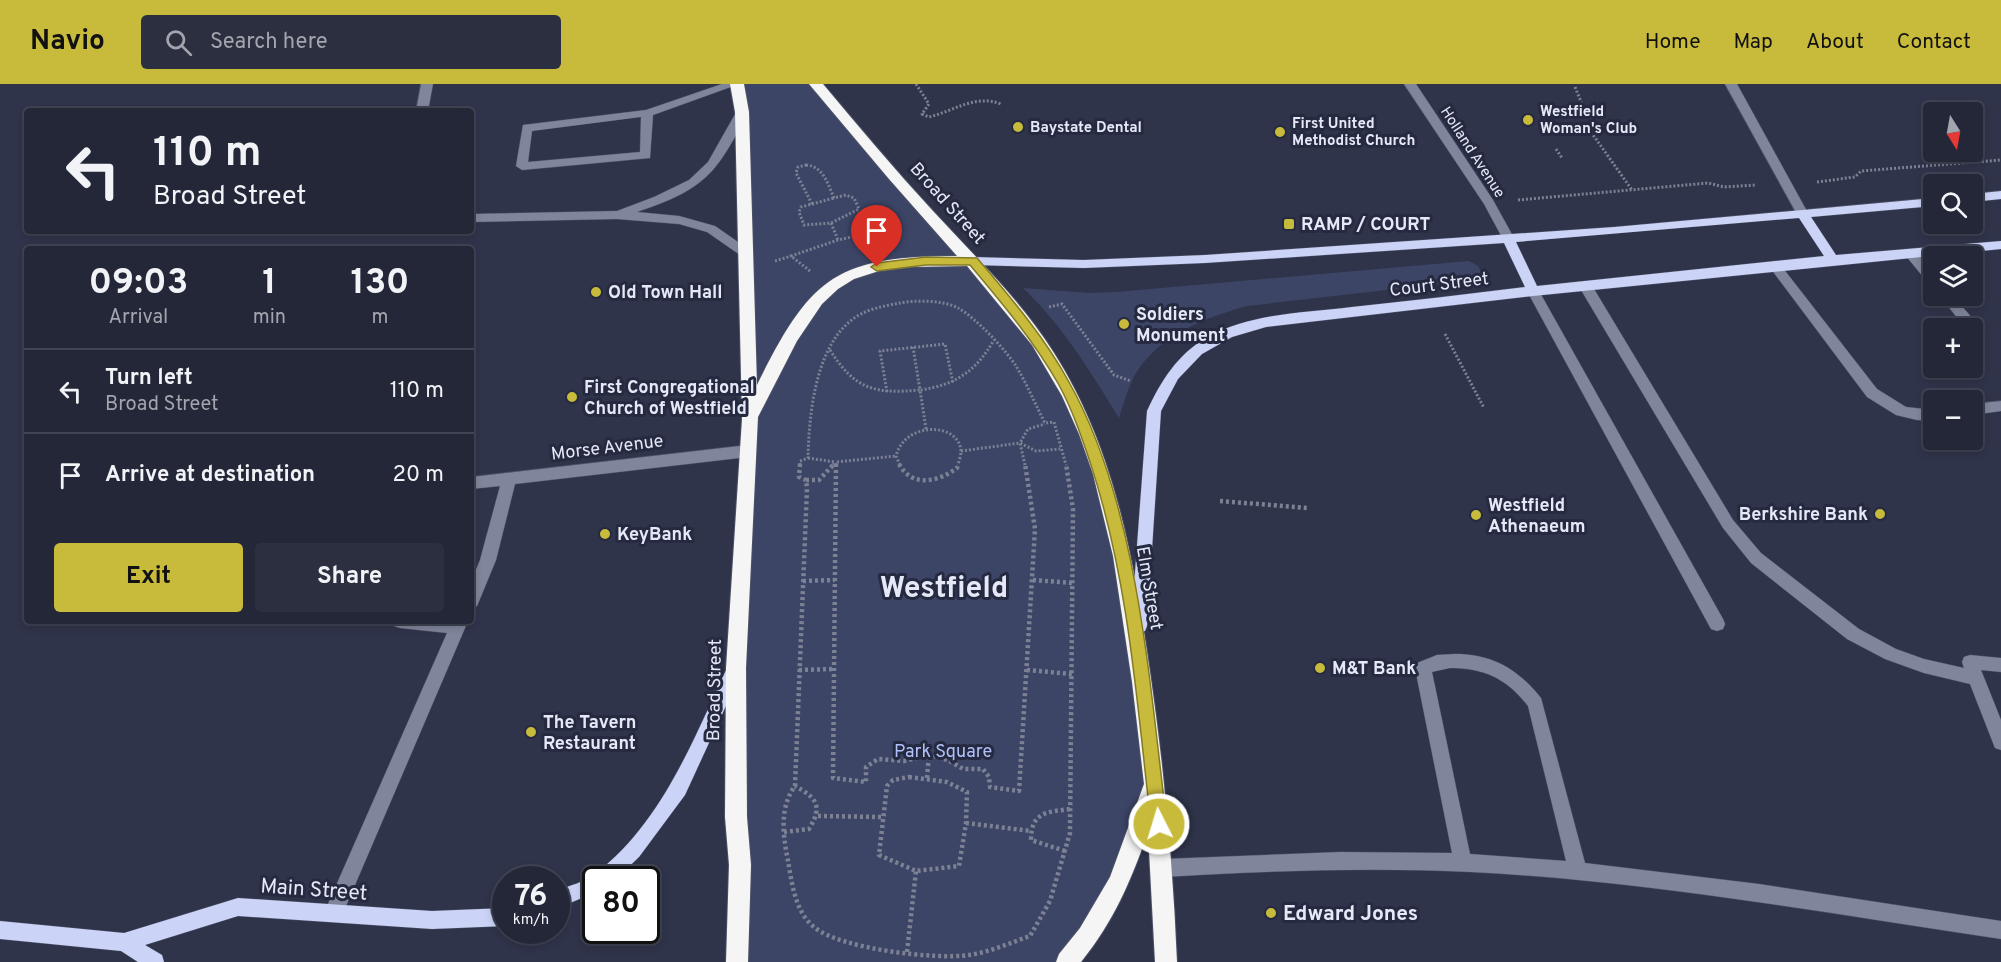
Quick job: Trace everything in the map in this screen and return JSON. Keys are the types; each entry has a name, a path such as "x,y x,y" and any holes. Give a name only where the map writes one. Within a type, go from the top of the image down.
{"highway":[{"name":"Broad Street","path":"737,84 742,112 750,419 736,668 736,817 740,865 737,962"},
{"name":"Broad Street","path":"816,84 901,185 973,261"},
{"name":"Broad Street","path":"750,419 797,329 816,301 828,289 848,276 877,267 926,261 973,261"},
{"name":"Elm Street","path":"973,261 1017,311 1049,358 1084,425 1111,506 1129,592 1155,780 1163,868 1166,962"},
{"path":"1067,962 1088,936 1119,882 1155,780"}],"main road":[{"path":"1983,197 2001,195"},
{"path":"973,261 1047,264 1125,263 1508,238 1803,215 1923,203"},
{"path":"1803,215 1833,260"},
{"path":"1508,238 1533,291"},
{"name":"Court Street","path":"1137,647 1154,411 1163,388 1184,361 1198,350 1227,334 1266,322 1533,291 2001,245"},
{"path":"616,866 633,851 679,789 736,668"},
{"name":"Main Street","path":"0,930 124,942 238,906 432,920 492,918"},
{"name":"Main Street","path":"124,942 155,962"}],"street":[{"path":"423,108 427,84"},
{"path":"647,113 646,155 522,166 527,128 647,113 733,84"},
{"name":"Holland Avenue","path":"1410,84 1488,203 1508,238"},
{"path":"1731,84 1803,215"},
{"path":"617,215 672,195 696,181 713,165 742,112"},
{"path":"474,218 617,215 692,223 711,229 747,254"},
{"path":"1910,253 1923,268"},
{"path":"1775,266 1872,393 1882,402 1903,413 1923,414"},
{"path":"1586,287 1728,524 1756,558 1853,634 1872,645 1924,666 1977,678"},
{"path":"1533,291 1717,624"},
{"path":"1954,306 1965,318"},
{"path":"1983,408 2001,406"},
{"name":"Morse Avenue","path":"474,483 748,450"},
{"path":"474,594 488,560 509,478"},
{"path":"333,913 458,624"},
{"path":"1463,863 1423,668 1434,662 1472,662 1495,666 1522,685 1535,703 1578,872"},
{"path":"2001,665 1970,662 2001,742"},
{"path":"1163,868 1374,859 1463,863 1667,881 2001,930"}],"path":[{"path":"916,84 929,104 922,114 929,117 966,102 996,101 1001,104"},
{"path":"1575,87 1586,114 1595,122 1591,132 1632,191"},
{"path":"1556,149 1562,159"},
{"path":"1824,182 1855,177 1861,171 2001,160"},
{"path":"812,204 796,173 798,168 806,164 815,165 820,169 834,198"},
{"path":"1511,201 1708,183 1724,187 1758,185"},
{"path":"846,195 854,198 859,209 831,223 804,225 799,212 801,207 834,198 846,195"},
{"path":"831,223 838,240"},
{"path":"775,261 838,240 897,229 910,223"},
{"path":"791,256 813,273"},
{"path":"808,458 814,384 843,328 856,317 878,308 906,302 940,303 958,308 994,340 1015,365 1045,423"},
{"path":"1044,308 1062,304 1114,375 1131,381"},
{"path":"1445,334 1484,408"},
{"path":"830,350 852,381 877,391 920,390 941,388 960,380 982,360 994,340"},
{"path":"887,392 880,351 945,344 953,383"},
{"path":"913,347 926,429"},
{"path":"806,480 795,786 788,795 783,822 797,904 814,928 846,942 906,952 961,956 1030,936 1050,901 1070,833 1073,509 1062,449 1054,422 1028,429 1020,443 1031,493 1035,529 1019,791 990,787 989,777 982,769 963,769 948,760 929,754 904,761 878,759 866,767 866,782 833,778 836,462"},
{"path":"926,429 946,432 954,436 961,451 961,459 957,468 941,479 931,481 910,477 903,471 896,456 902,441 917,430 926,429"},
{"path":"961,451 1020,443 1036,451 1062,449"},
{"path":"836,462 819,480 806,480 799,477 800,461 808,458 836,462 896,456"},
{"path":"1220,501 1308,508"},
{"path":"802,581 835,580"},
{"path":"1033,580 1073,583"},
{"path":"799,670 834,669"},
{"path":"1027,670 1072,674"},
{"path":"927,778 929,754"},
{"path":"927,778 957,784 967,792 966,823 959,866 916,871 879,855 883,817 887,786 893,780 927,778"},
{"path":"784,832 809,829 818,816 817,804 809,793 795,786"},
{"path":"1065,851 1031,840 1030,827 1037,817 1070,809"},
{"path":"818,816 883,817"},
{"path":"966,823 1030,831"},
{"path":"906,952 916,871"}],"green space":[{"name":"Park Square","path":"737,84 817,84 1049,358 1098,466 1155,780 1119,883 1066,962 735,962 750,419"},
{"path":"1469,261 1478,266 1483,276 1474,280 1247,306 1196,324 1165,342 1140,367 1129,387 1119,418 1063,333 1023,288 1088,293 1116,292"}],"place":[{"name":"Westfield Woman's Club","path":"1528,120"},
{"name":"Baystate Dental","path":"1018,127"},
{"name":"First United Methodist Church","path":"1280,132"},
{"name":"RAMP / COURT","path":"1289,224"},
{"name":"Old Town Hall","path":"596,292"},
{"name":"Soldiers Monument","path":"1124,324"},
{"name":"First Congregational Church of Westfield","path":"572,397"},
{"name":"Berkshire Bank","path":"1880,514"},
{"name":"Westfield Athenaeum","path":"1476,515"},
{"name":"KeyBank","path":"605,534"},
{"name":"M&T Bank","path":"1320,668"},
{"name":"The Tavern Restaurant","path":"531,732"},
{"name":"Edward Jones","path":"1271,913"}],"district":[{"name":"Westfield","path":"944,587"}],"route":[{"path":"877,267 926,261 973,261 1021,317 1064,383 1084,425 1111,506 1129,592 1159,824"}]}
